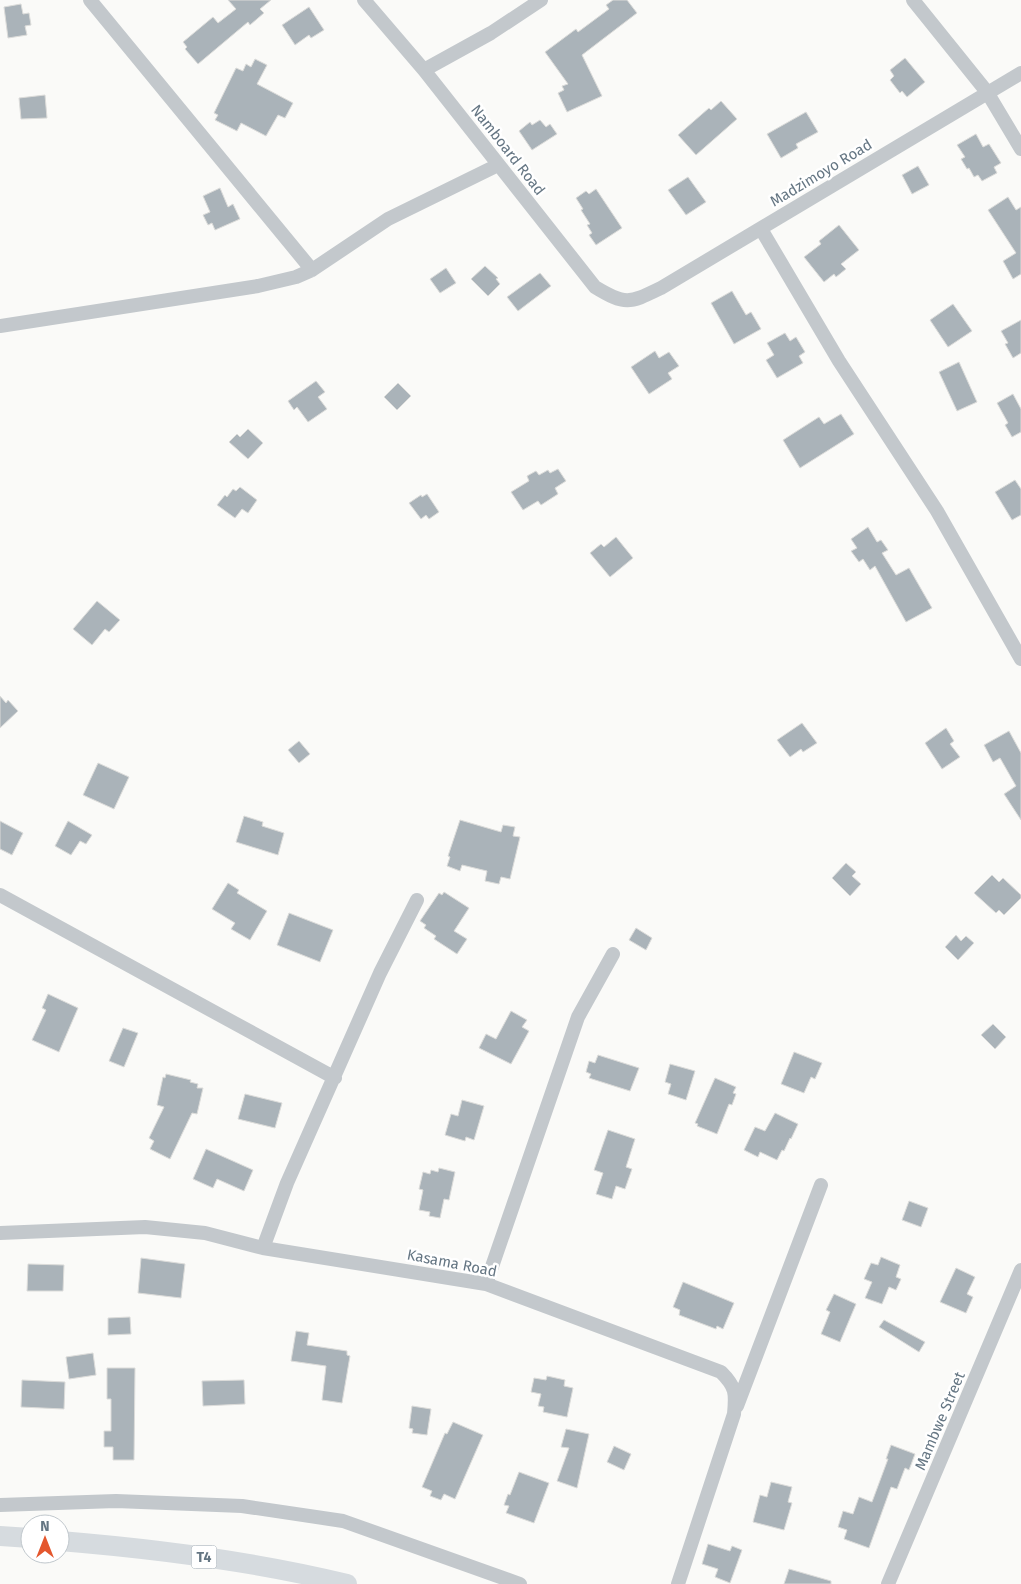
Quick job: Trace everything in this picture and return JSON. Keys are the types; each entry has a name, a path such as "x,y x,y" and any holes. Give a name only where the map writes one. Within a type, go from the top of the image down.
{"highway":[{"path":"0,1536 20,1537"},
{"name":"T4","path":"70,1542 141,1548 228,1560 307,1574 347,1584"}],"street":[{"path":"90,0 312,270"},
{"name":"Namboard Road","path":"364,0 424,70 596,288 614,299 625,301 637,300"},
{"path":"424,70 490,33 541,0"},
{"path":"913,0 987,92 1021,149"},
{"name":"Madzimoyo Road","path":"637,300 661,288 761,229 1021,73"},
{"path":"0,326 258,286 296,277 312,270 388,218 498,165"},
{"path":"761,229 839,361 937,511 1021,659"},
{"path":"0,895 335,1078"},
{"path":"263,1248 288,1183 380,974 417,900"},
{"path":"486,1284 578,1017 612,954"},
{"path":"734,1414 821,1185"},
{"name":"Kasama Road","path":"0,1233 145,1227 205,1233 263,1248 486,1284 721,1372 732,1383 736,1396 734,1414 678,1584"},
{"name":"Mambwe Street","path":"888,1584 1021,1270"},
{"path":"0,1504 116,1501 242,1506 343,1521 520,1584"}],"building":[{"path":"228,0 271,0 260,9 264,13 250,25 248,22 198,64 185,49 187,47 183,42 213,17 218,23 236,9"},
{"path":"613,0 627,0 637,13 582,55 602,96 567,112 558,93 564,90 562,86 568,84 545,52 576,29 578,32 609,9 606,5"},
{"path":"21,4 23,14 29,13 31,25 25,26 27,35 8,38 4,7"},
{"path":"309,7 324,30 311,38 309,35 295,45 282,25"},
{"path":"905,58 925,82 907,97 902,91 900,93 890,80 894,76 890,70"},
{"path":"255,59 267,65 257,84 293,103 285,118 278,115 266,136 241,123 237,131 215,120 218,115 214,113 236,68 243,71 246,64 251,67"},
{"path":"45,95 47,118 21,119 19,98"},
{"path":"721,101 737,119 696,155 678,135 709,108 711,110"},
{"path":"806,112 818,132 796,144 798,148 781,158 767,134"},
{"path":"540,120 546,127 550,124 557,134 532,150 519,131 530,122 532,125"},
{"path":"976,134 983,147 989,144 1001,163 994,167 997,173 982,181 978,175 974,177 969,168 967,169 961,159 965,157 957,145"},
{"path":"918,166 929,185 912,194 902,175"},
{"path":"688,177 706,202 686,215 668,190"},
{"path":"220,188 228,207 233,204 240,219 215,230 212,223 208,225 203,215 210,212 203,196"},
{"path":"596,189 622,228 596,245 589,235 592,233 587,225 590,224 576,198 586,191 589,194"},
{"path":"1008,197 1016,210 1021,207 1021,274 1013,279 1003,261 1016,253 988,210"},
{"path":"839,225 859,250 841,264 846,269 836,277 834,274 824,282 804,257 821,244 819,241"},
{"path":"485,266 498,278 496,279 500,284 488,296 471,279"},
{"path":"446,268 456,283 440,293 430,279"},
{"path":"540,273 551,286 518,311 507,297"},
{"path":"732,291 746,315 751,312 761,329 734,344 711,303"},
{"path":"953,304 972,331 948,347 930,320"},
{"path":"1021,320 1021,353 1013,358 1005,344 1008,343 1001,331"},
{"path":"785,333 790,341 796,337 805,352 799,356 803,363 777,378 766,360 774,355 767,343"},
{"path":"655,351 659,358 669,352 679,366 668,373 672,379 649,394 631,367"},
{"path":"959,362 977,402 957,411 939,372"},
{"path":"316,381 325,392 318,397 327,409 308,422 297,407 294,410 288,401"},
{"path":"398,383 411,396 397,410 384,397"},
{"path":"1013,394 1021,409 1021,432 1012,437 1005,425 1008,423 997,403"},
{"path":"841,414 854,434 800,468 783,440 819,417 824,424"},
{"path":"248,429 263,443 248,459 229,442 237,434 240,437"},
{"path":"558,469 566,481 555,488 558,494 541,505 538,501 523,510 511,492 529,481 527,476 536,471 539,475 548,470 550,473"},
{"path":"1015,480 1021,489 1021,515 1012,520 995,492"},
{"path":"240,487 257,500 248,513 242,509 235,518 217,505 225,495 227,497 233,489 236,491"},
{"path":"427,494 439,512 429,519 426,515 421,519 409,503 421,495 422,497"},
{"path":"868,527 877,542 881,540 888,550 882,553 896,575 909,568 932,608 906,622 875,566 870,570 863,559 859,562 851,551 857,548 851,539"},
{"path":"616,537 633,558 610,577 590,553 601,544 604,547"},
{"path":"97,601 120,620 109,632 105,629 92,645 73,629"},
{"path":"0,696 6,703 8,700 18,711 0,728"},
{"path":"802,723 817,743 803,752 801,749 790,757 777,740"},
{"path":"946,728 954,741 950,744 960,757 942,769 925,743"},
{"path":"1009,731 1021,753 1021,820 1004,794 1016,786 1000,758 993,762 984,745"},
{"path":"299,741 310,754 299,763 288,750"},
{"path":"98,763 129,777 114,809 83,795"},
{"path":"244,816 263,822 262,826 284,833 278,855 236,842"},
{"path":"460,820 501,832 503,825 515,827 513,836 520,837 510,879 501,877 499,884 485,881 487,871 462,865 460,871 447,866 450,857 448,856"},
{"path":"0,821 23,833 12,855 0,849"},
{"path":"68,821 92,835 86,844 80,841 71,855 55,846"},
{"path":"846,863 856,872 852,876 861,884 850,896 832,878"},
{"path":"992,875 999,882 1003,878 1021,895 1021,898 1004,915 999,910 996,913 974,893"},
{"path":"228,883 239,890 237,893 267,911 250,940 231,929 235,923 212,909"},
{"path":"444,892 469,908 454,931 467,939 457,954 434,939 436,936 424,928 426,925 420,921 439,893 442,895"},
{"path":"289,913 333,930 320,962 277,945"},
{"path":"636,928 652,938 646,950 629,940"},
{"path":"956,935 961,941 966,936 974,943 958,960 945,947"},
{"path":"48,994 78,1008 59,1052 32,1040 46,1010 42,1008"},
{"path":"511,1011 527,1020 522,1027 529,1031 511,1064 479,1048 486,1034 496,1039"},
{"path":"993,1024 1006,1037 995,1049 981,1035"},
{"path":"123,1028 138,1033 124,1067 109,1061"},
{"path":"794,1052 822,1063 815,1079 811,1077 804,1093 781,1084"},
{"path":"598,1055 639,1068 630,1091 589,1078 591,1074 586,1072 589,1061 595,1063"},
{"path":"670,1064 695,1071 686,1100 668,1094 671,1084 665,1082"},
{"path":"166,1074 191,1080 190,1082 198,1084 197,1088 203,1088 197,1114 192,1113 170,1159 150,1149 154,1141 149,1138 164,1107 157,1105 163,1077 165,1078"},
{"path":"715,1078 736,1087 733,1093 736,1094 732,1105 729,1104 717,1134 697,1126 698,1124 695,1123"},
{"path":"245,1094 282,1103 275,1128 238,1119"},
{"path":"462,1100 484,1106 474,1140 466,1137 465,1141 445,1135 451,1114 458,1116"},
{"path":"775,1113 798,1124 784,1151 782,1150 777,1160 760,1152 758,1157 744,1150 755,1127 765,1131"},
{"path":"608,1130 635,1139 626,1167 632,1169 625,1189 616,1186 612,1199 596,1194 603,1173 594,1170"},
{"path":"206,1149 253,1170 244,1191 217,1179 213,1188 193,1179"},
{"path":"439,1168 455,1172 449,1200 444,1199 440,1218 429,1216 430,1212 419,1210 423,1190 419,1189 423,1172 430,1174 431,1170 438,1172"},
{"path":"909,1201 928,1208 921,1227 902,1220"},
{"path":"881,1257 900,1265 896,1277 901,1279 896,1290 889,1287 882,1304 865,1298 872,1282 864,1279 871,1263 878,1265"},
{"path":"141,1258 185,1264 181,1298 138,1293"},
{"path":"28,1264 64,1265 63,1291 27,1291"},
{"path":"956,1268 975,1277 967,1294 973,1297 966,1313 940,1302"},
{"path":"683,1282 734,1303 723,1329 717,1326 716,1329 679,1315 680,1310 673,1307"},
{"path":"834,1294 856,1304 840,1342 821,1334 830,1312 826,1310"},
{"path":"130,1317 131,1334 108,1335 108,1318"},
{"path":"884,1320 925,1342 919,1352 879,1327"},
{"path":"296,1331 309,1333 307,1345 347,1351 347,1355 350,1356 342,1403 322,1400 326,1366 291,1361"},
{"path":"93,1353 96,1375 69,1379 66,1357"},
{"path":"107,1368 135,1368 134,1460 113,1460 113,1447 104,1447 104,1431 111,1431 111,1399 107,1399"},
{"path":"547,1376 565,1380 564,1386 573,1388 567,1417 543,1412 544,1407 538,1406 541,1394 531,1392 534,1378 546,1380"},
{"path":"22,1380 65,1382 64,1409 21,1407"},
{"path":"244,1380 245,1404 203,1406 202,1381"},
{"path":"412,1406 431,1409 427,1435 412,1433 413,1429 409,1428"},
{"path":"453,1422 483,1435 455,1499 444,1494 441,1500 430,1496 432,1491 422,1487 445,1433 447,1434"},
{"path":"566,1429 589,1434 577,1488 557,1481 569,1448 561,1447"},
{"path":"891,1445 915,1454 909,1470 905,1468 897,1489 891,1487 869,1548 844,1539 847,1530 838,1527 843,1511 853,1514 859,1497 872,1502 888,1459 886,1459"},
{"path":"614,1446 631,1454 624,1470 607,1462"},
{"path":"519,1472 549,1483 534,1523 506,1513 509,1506 504,1505"},
{"path":"771,1482 792,1487 788,1502 792,1503 784,1530 753,1522 760,1495 767,1497"},
{"path":"708,1544 730,1551 732,1546 742,1550 730,1583 715,1577 718,1569 702,1564"},
{"path":"789,1569 831,1581 831,1584 784,1584"}]}
